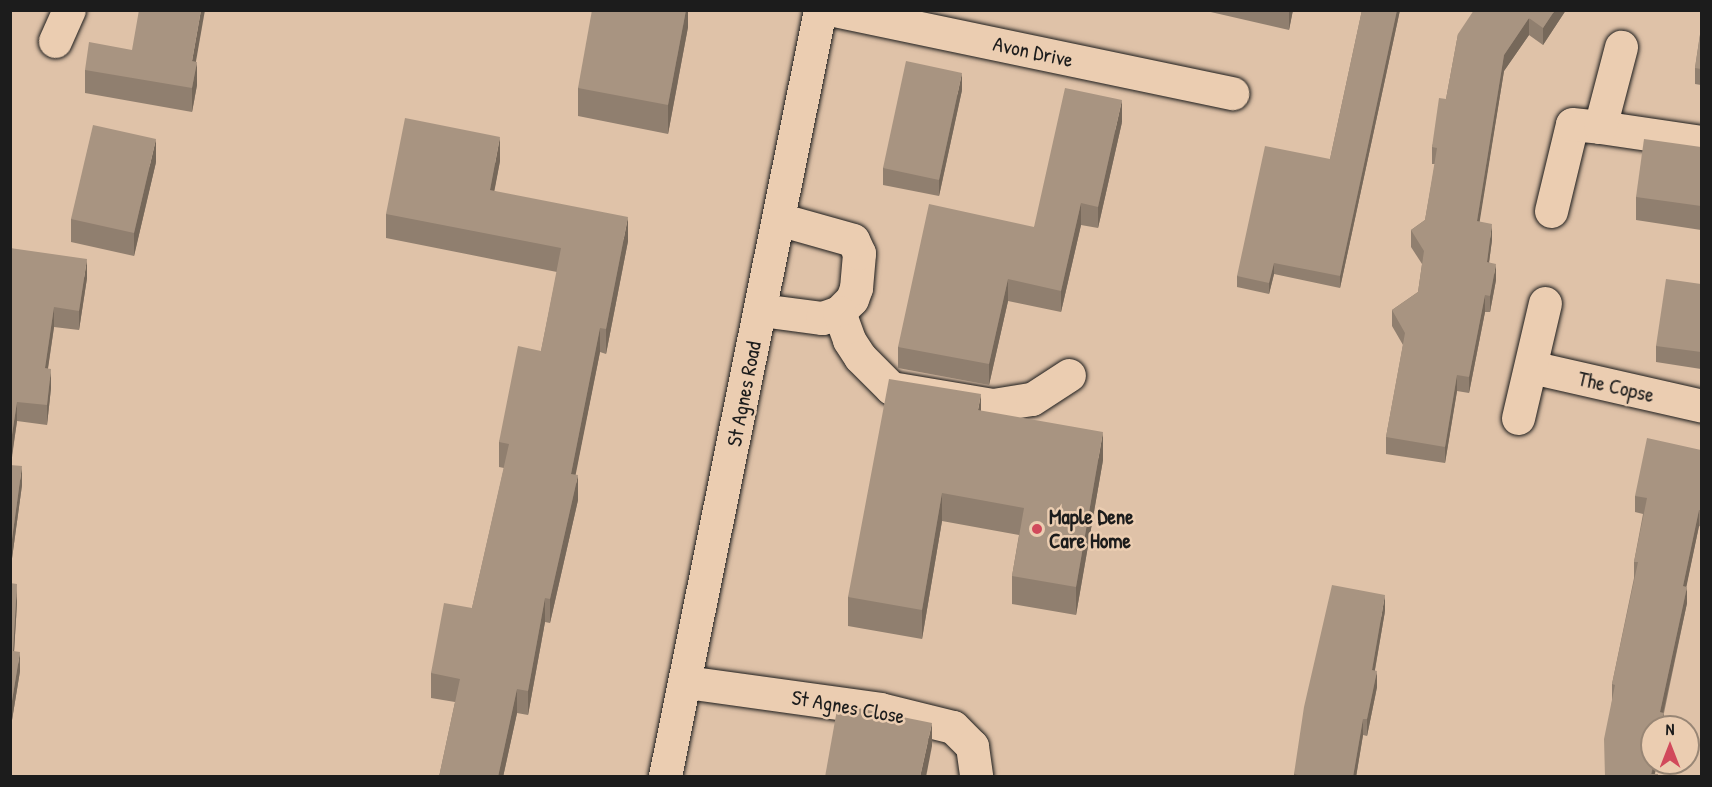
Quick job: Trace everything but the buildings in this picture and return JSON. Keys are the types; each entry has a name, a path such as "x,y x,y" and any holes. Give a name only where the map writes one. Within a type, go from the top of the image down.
{"street":[{"path":"55,41 69,10"},
{"name":"St Agnes Road","path":"665,777 820,10"},
{"name":"Avon Drive","path":"834,10 1232,93"},
{"path":"1600,127 1621,46"},
{"path":"1551,211 1572,124 1701,142"},
{"path":"761,310 822,318 839,312 852,299 856,288 859,253 853,240 779,219"},
{"path":"1518,418 1545,303"},
{"path":"839,312 849,340 860,357 891,388 993,405 1032,399 1069,375"},
{"name":"The Copse","path":"1531,367 1701,406"},
{"name":"St Agnes Close","path":"686,682 880,710 953,727 972,747 976,777"}],"place":[{"name":"Maple Dene Care Home","path":"1037,529"}]}
